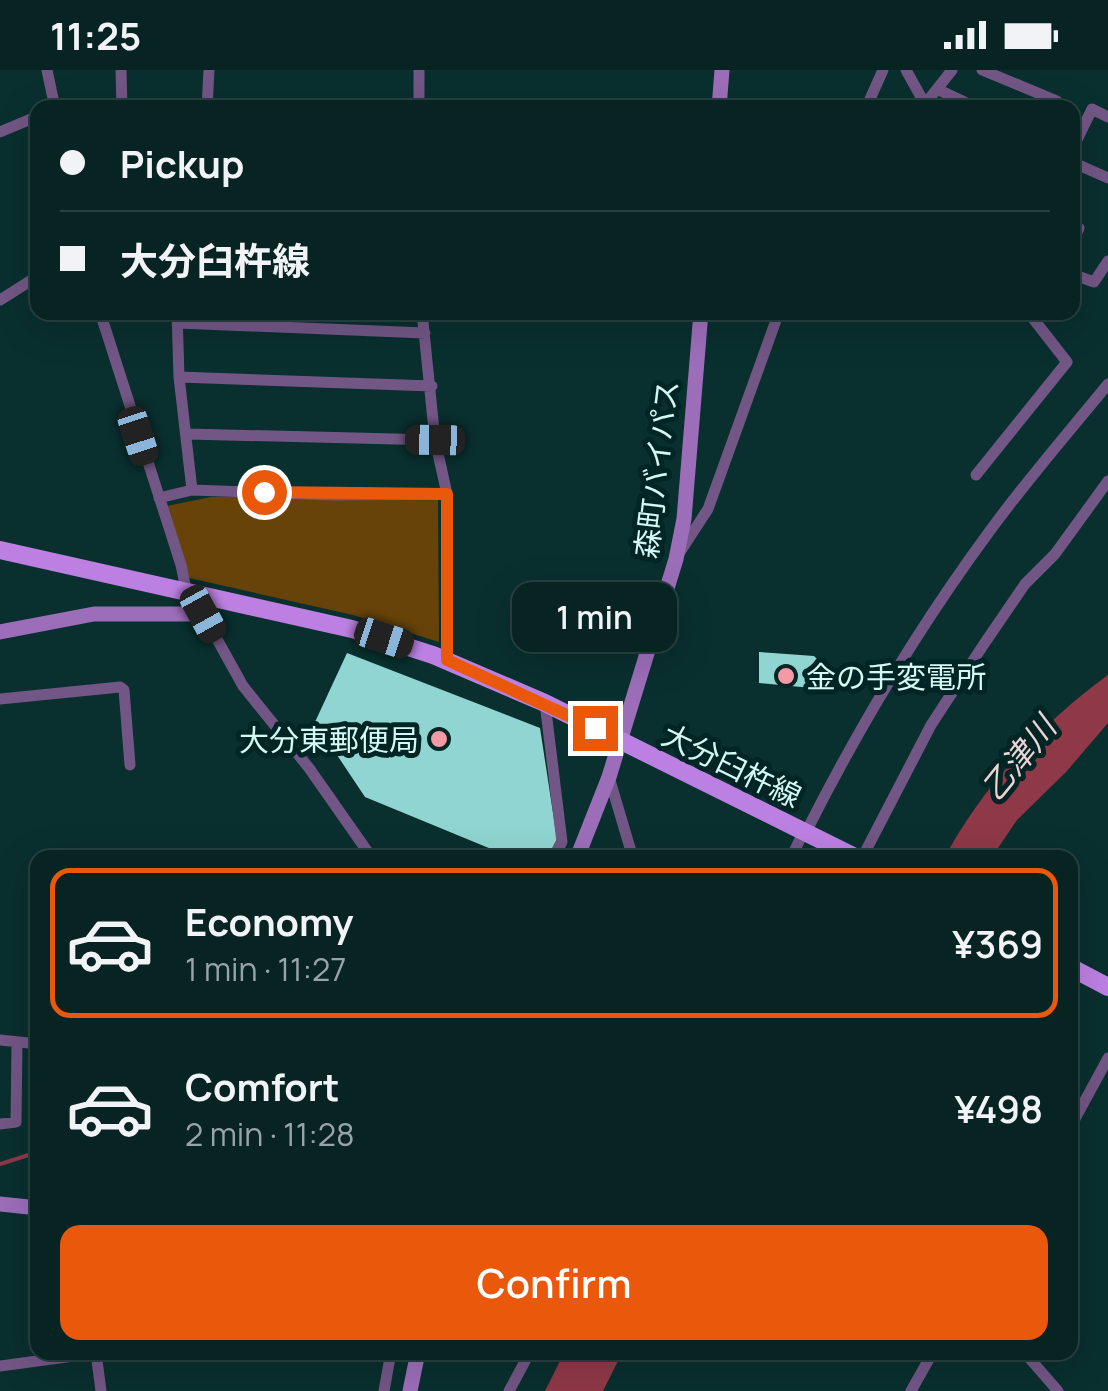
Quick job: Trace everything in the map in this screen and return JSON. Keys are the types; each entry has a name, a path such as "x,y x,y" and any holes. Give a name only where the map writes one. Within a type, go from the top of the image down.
{"main road":[{"path":"720,100 722,70"},
{"name":"森町バイパス","path":"580,850 609,777 676,558 684,519 700,320"},
{"name":"大分臼杵線","path":"0,550 352,628 447,660 545,702 843,850"},
{"path":"0,632 94,614 203,614"},
{"path":"1078,971 1108,987"},
{"path":"0,1204 30,1207"},
{"path":"410,1391 416,1360"}],"street":[{"path":"47,70 53,100"},
{"path":"121,70 122,100"},
{"path":"208,100 209,70"},
{"path":"418,70 418,100"},
{"path":"870,100 883,70"},
{"path":"906,70 921,100"},
{"path":"929,100 952,70"},
{"path":"982,70 1052,100"},
{"path":"937,90 960,100"},
{"path":"1080,134 1092,109 1108,117"},
{"path":"0,132 30,119"},
{"path":"1080,166 1108,178"},
{"path":"1080,277 1094,282 1108,260"},
{"path":"0,300 30,281"},
{"path":"103,320 187,594 203,614 243,686 309,768 366,850"},
{"path":"177,320 179,377 192,490"},
{"path":"210,320 425,333"},
{"path":"423,320 435,440 447,494 447,660"},
{"path":"676,558 708,509 776,320"},
{"path":"976,476 1067,362 1037,320"},
{"path":"179,377 432,386"},
{"path":"796,850 851,745 920,630 990,531 1108,384"},
{"path":"186,434 435,440"},
{"path":"863,850 931,725 984,644 1108,480"},
{"path":"159,498 192,490 447,494"},
{"path":"0,699 120,686 124,690 130,765"},
{"path":"545,702 562,842 558,850"},
{"path":"609,777 632,850"},
{"path":"0,1040 30,1043"},
{"path":"0,1124 16,1122 17,1042"},
{"path":"1078,1113 1108,1058"},
{"path":"0,1366 44,1360"},
{"path":"97,1360 101,1391"},
{"path":"384,1391 390,1360"},
{"path":"509,1391 526,1360"},
{"path":"911,1391 928,1360"},
{"path":"1031,1360 1058,1391"}],"shaded area":[{"path":"211,497 438,497 439,642 353,615 189,578 167,506"}],"water":[{"name":"乙津川","path":"1108,675 1108,723 1066,772 1017,820 997,850 949,850 977,806 1016,757"},
{"path":"560,1360 618,1360 603,1391 545,1391"}],"building":[{"name":"金の手変電所","path":"759,652 814,656 818,660 817,668 813,668 812,688 759,683"},
{"path":"347,653 540,728 557,839 551,850 494,850 365,797 315,722"}],"waterway":[{"path":"0,1164 30,1155"}],"place":[{"name":"金の手変電所","path":"786,676"},
{"name":"大分東郵便局","path":"439,739"}],"route":[{"path":"264,492 447,494 447,660 595,728"}]}
